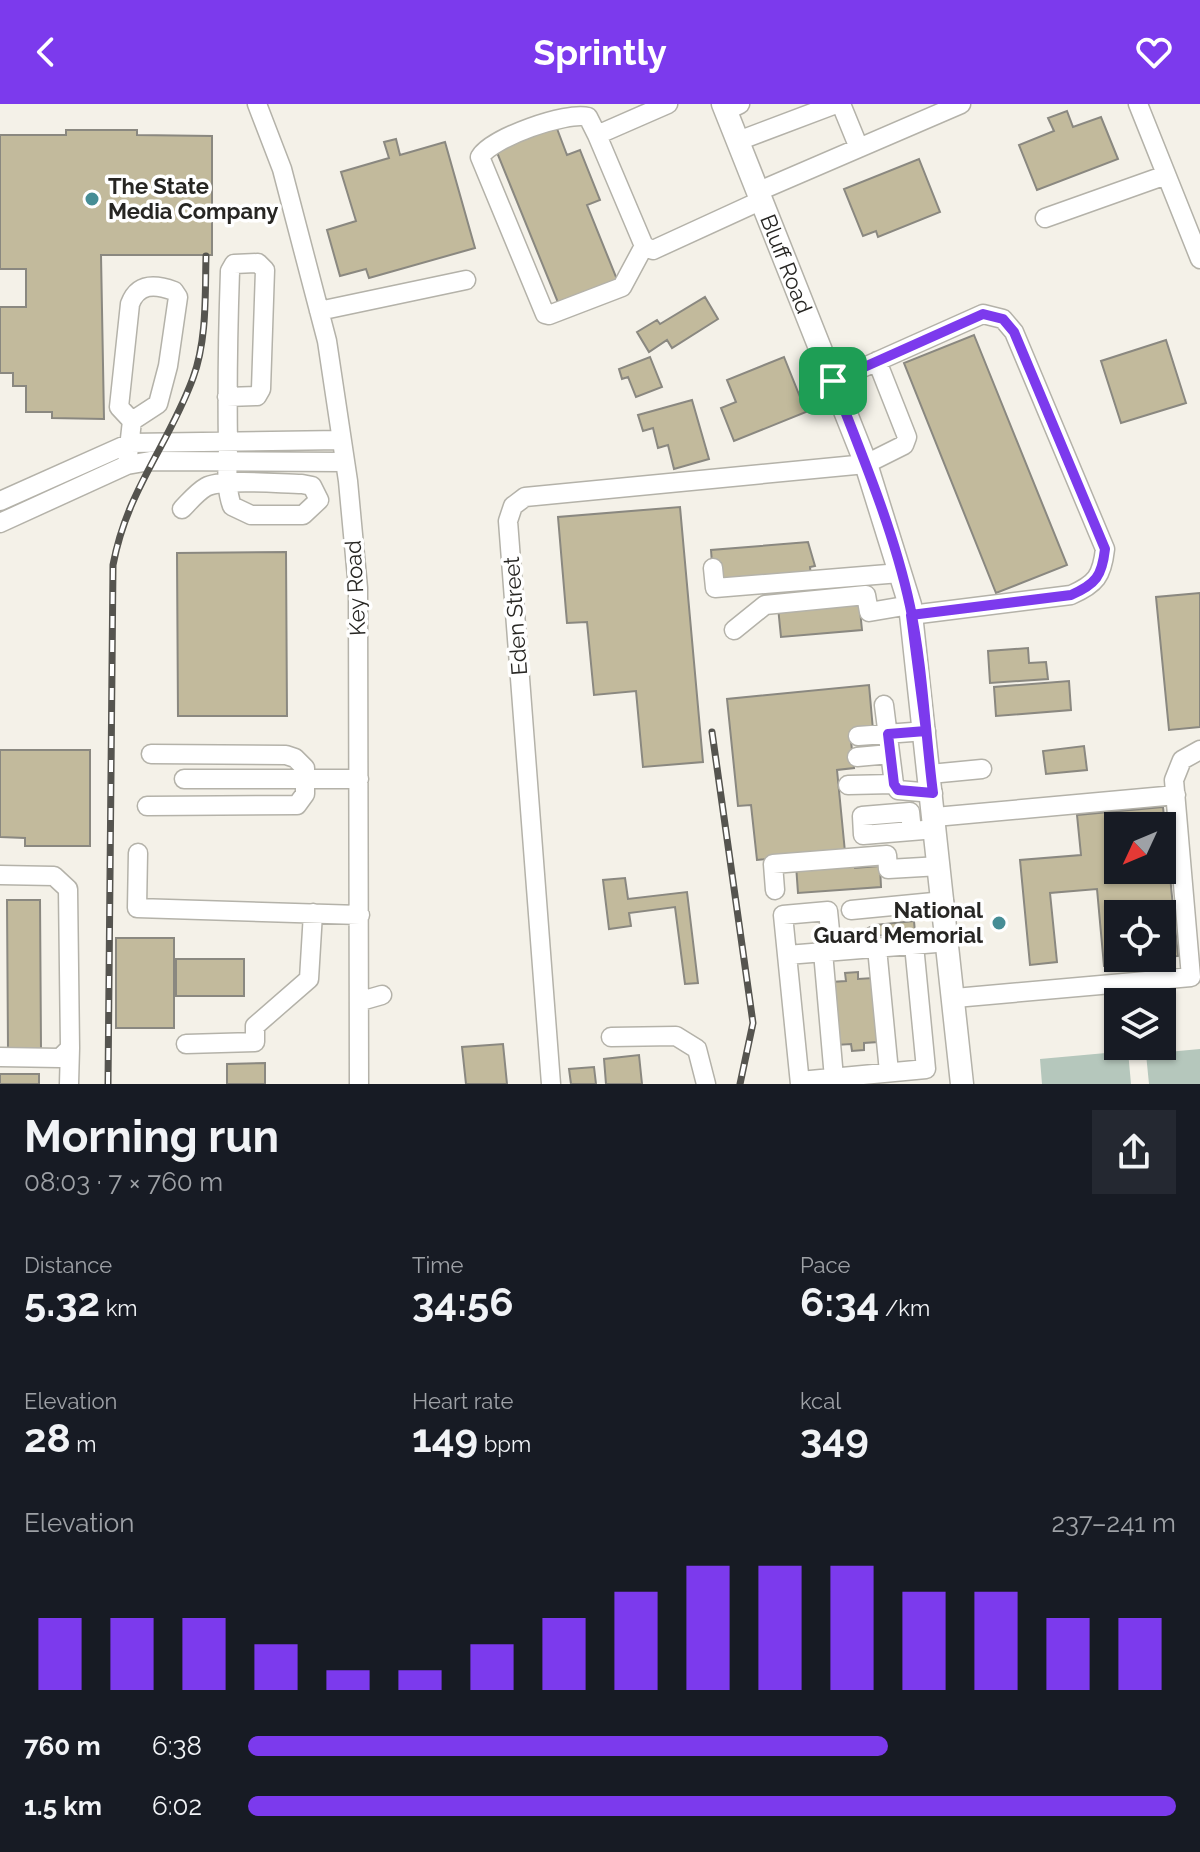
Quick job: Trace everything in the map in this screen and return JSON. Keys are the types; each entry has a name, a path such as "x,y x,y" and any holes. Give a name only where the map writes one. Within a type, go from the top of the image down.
{"main road":[{"name":"Bluff Road","path":"730,106 738,141 866,464 911,610 962,1084"}],"street":[{"name":"Key Road","path":"257,104 282,169 319,311 341,440 358,588 359,1084"},
{"path":"597,135 668,104"},
{"path":"738,141 838,104 859,148"},
{"path":"644,246 622,287 545,314 480,157 492,144 567,117 588,117 644,246 653,250 859,148 961,104"},
{"path":"1138,104 1166,175 1194,226 1200,259"},
{"path":"1045,218 1166,175"},
{"path":"182,509 206,487 228,485 227,397 230,271 234,264 258,263 265,270 261,389 257,396 227,397"},
{"path":"319,311 466,280"},
{"path":"127,465 132,421 119,407 130,304 134,293 143,287 161,286 174,291 178,297 168,366 158,404 132,421"},
{"path":"734,630 765,605 866,595 869,612 1071,595 1093,586 1103,571 1105,549 1014,332 1003,319 983,314 833,381"},
{"path":"866,464 904,445 907,437 877,361"},
{"path":"0,523 127,465 341,440"},
{"path":"0,501 130,443 344,462"},
{"name":"Eden Street","path":"551,1084 508,521 513,506 525,497 866,464"},
{"path":"713,568 715,588 900,573"},
{"path":"884,705 894,784 898,790 932,784 982,769"},
{"path":"858,736 926,731"},
{"path":"955,998 1191,977 1174,780 1182,760 1200,750"},
{"path":"147,806 297,805 305,794 306,779 302,763 286,755 151,754"},
{"path":"857,757 890,754"},
{"path":"183,805 186,755"},
{"path":"184,779 359,779"},
{"path":"848,785 894,784"},
{"path":"912,831 936,823 1176,795"},
{"path":"138,853 137,908 360,915"},
{"path":"775,890 773,864 887,855 888,869 940,866"},
{"path":"0,875 54,876 68,889 69,1084"},
{"path":"851,910 944,901"},
{"path":"834,1078 828,911 783,915 800,1082 926,1069 914,945"},
{"path":"186,1044 255,1042 255,1026 309,979 313,913"},
{"path":"787,955 949,942"},
{"path":"877,948 889,1072"},
{"path":"361,1001 382,995"},
{"path":"611,1037 676,1036 697,1049 706,1084"},
{"path":"0,1057 60,1058 70,1048"}],"green space":[{"path":"1200,1049 1200,1084 1149,1084 1147,1060 1176,1060 1176,1051"},
{"path":"1104,1053 1104,1060 1129,1060 1131,1084 1042,1084 1040,1059"}],"building":[{"path":"1067,111 1073,127 1101,117 1118,159 1037,190 1019,145 1054,131 1048,118"},
{"path":"556,126 567,155 580,150 600,200 587,205 618,282 559,305 496,150"},
{"path":"66,130 137,130 137,135 212,136 212,255 101,255 104,419 52,418 52,412 26,412 26,386 13,386 13,373 0,373 0,307 26,307 26,269 0,269 0,135 66,135"},
{"path":"396,139 400,155 445,142 475,248 369,278 366,269 340,276 327,230 356,221 341,172 389,158 384,142"},
{"path":"919,159 940,212 878,237 876,231 863,236 844,189"},
{"path":"705,297 718,319 672,348 667,340 649,352 637,332 657,320 660,324"},
{"path":"974,335 1067,565 996,593 904,363"},
{"path":"1166,340 1186,403 1121,423 1101,361"},
{"path":"650,357 662,387 636,397 628,377 622,379 619,369"},
{"path":"784,357 806,412 734,441 721,408 736,402 727,380"},
{"path":"692,400 709,459 674,469 668,445 658,448 653,428 643,431 638,415"},
{"path":"680,507 703,762 643,767 636,691 594,695 587,622 567,623 558,517"},
{"path":"808,542 815,566 810,567 811,576 723,584 721,563 712,563 711,550"},
{"path":"286,552 287,716 178,716 177,553"},
{"path":"1200,593 1200,727 1169,730 1156,597"},
{"path":"859,600 862,630 781,637 778,607"},
{"path":"1028,648 1029,663 1046,662 1048,679 990,683 988,651"},
{"path":"1069,681 1071,710 996,716 994,687"},
{"path":"869,685 873,730 850,732 854,768 837,770 845,852 757,860 751,805 738,806 727,699"},
{"path":"1084,746 1087,770 1046,774 1043,751"},
{"path":"0,750 90,750 90,846 25,846 25,838 0,837"},
{"path":"1163,807 1164,812 1109,812"},
{"path":"1104,812 1104,884 1171,884 1172,900 1104,900 1104,966 1097,889 1050,893 1057,962 1030,965 1020,860 1081,855 1077,815"},
{"path":"854,860 855,868 880,866 881,887 798,893 796,865"},
{"path":"625,878 628,899 687,892 698,983 685,984 675,907 629,913 631,926 609,929 603,880"},
{"path":"7,900 40,900 41,1049 8,1049"},
{"path":"914,921 915,932 875,936 875,932 869,932 868,928 875,925"},
{"path":"116,938 174,938 174,1028 116,1028"},
{"path":"176,959 244,959 244,996 176,996"},
{"path":"858,972 858,979 873,978 878,1042 864,1043 864,1050 852,1051 851,1044 836,1045 831,982 846,981 845,973"},
{"path":"503,1044 507,1084 466,1084 462,1047"},
{"path":"639,1055 642,1084 606,1084 604,1059"},
{"path":"265,1063 265,1084 227,1084 227,1064"},
{"path":"594,1067 596,1084 571,1084 569,1069"},
{"path":"0,1074 39,1074 39,1084 0,1084"}],"railway":[{"path":"108,1084 113,565 128,514 183,402 198,363 204,318 206,256"},
{"path":"712,732 753,1023 740,1084"}],"place":[{"name":"The State Media Company","path":"92,199"},
{"name":"National Guard Memorial","path":"999,923"}],"route":[{"path":"833,381 866,464 910,605 926,731 933,793 898,790 894,784 888,734 926,731 911,615 1071,595 1093,586 1103,571 1105,549 1014,332 1003,319 983,314 833,381"}]}
